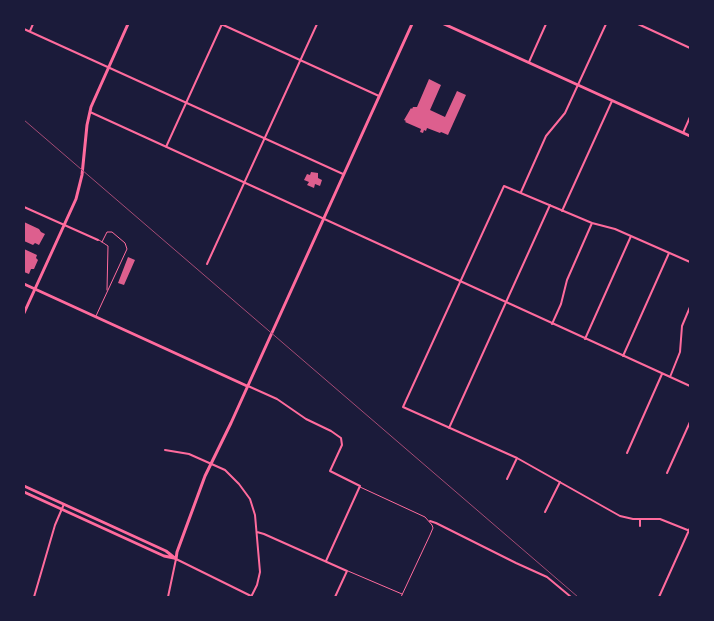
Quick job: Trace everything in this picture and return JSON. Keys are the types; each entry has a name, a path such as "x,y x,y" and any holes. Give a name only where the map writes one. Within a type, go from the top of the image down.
{"street":[{"path":"30,31 33,24"},
{"path":"24,313 80,187 90,112 95,95 128,24"},
{"path":"166,147 222,24 379,96"},
{"path":"207,264 317,24"},
{"path":"168,597 177,552 205,476 412,24"},
{"path":"444,24 690,136"},
{"path":"529,62 546,24"},
{"path":"521,192 546,136 562,118 606,24"},
{"path":"638,24 690,48"},
{"path":"24,29 344,174"},
{"path":"562,211 612,100"},
{"path":"90,112 690,386"},
{"path":"683,132 690,118"},
{"path":"659,597 690,530 660,519 640,519 620,516 517,458 403,407 504,186 592,223 615,229 690,262"},
{"path":"449,428 550,205"},
{"path":"24,207 98,240"},
{"path":"552,324 561,304 567,280 592,223"},
{"path":"585,339 631,236"},
{"path":"623,356 669,253"},
{"path":"24,284 277,399 306,419 339,435 342,445 330,471 360,486 326,561"},
{"path":"670,377 679,356 682,326 690,307"},
{"path":"627,453 662,374"},
{"path":"667,473 690,422"},
{"path":"24,486 166,551 176,559 251,597 257,585 260,572 257,532 253,508 245,492 225,470 212,463 189,454 165,450"},
{"path":"507,479 517,458"},
{"path":"545,512 560,482"},
{"path":"24,492 164,556 176,559"},
{"path":"34,597 55,525 64,504"},
{"path":"640,519 640,526"},
{"path":"430,521 547,577 571,597"},
{"path":"257,532 348,571 335,597"}],"lane":[{"path":"95,317 127,247 119,238 109,231 102,242"},
{"path":"98,240 107,245 107,291"},
{"path":"360,486 425,517 430,521 433,528 401,597"},
{"path":"348,571 402,594"}],"building":[{"path":"429,79 441,85 430,110 445,117 457,91 466,95 448,135 427,128 423,133 420,132 421,129 405,122 406,121 404,120 411,108 417,107"},
{"path":"311,172 318,173 318,178 322,180 320,186 315,184 314,188 307,185 309,182 304,180 307,174 310,175"},
{"path":"24,222 39,229 45,234 39,245 35,243 33,245 24,241"},
{"path":"24,249 37,255 36,258 38,260 34,269 31,269 29,274 24,272"},
{"path":"128,257 135,260 124,285 118,283"}],"railway":[{"path":"24,120 578,597"}]}
